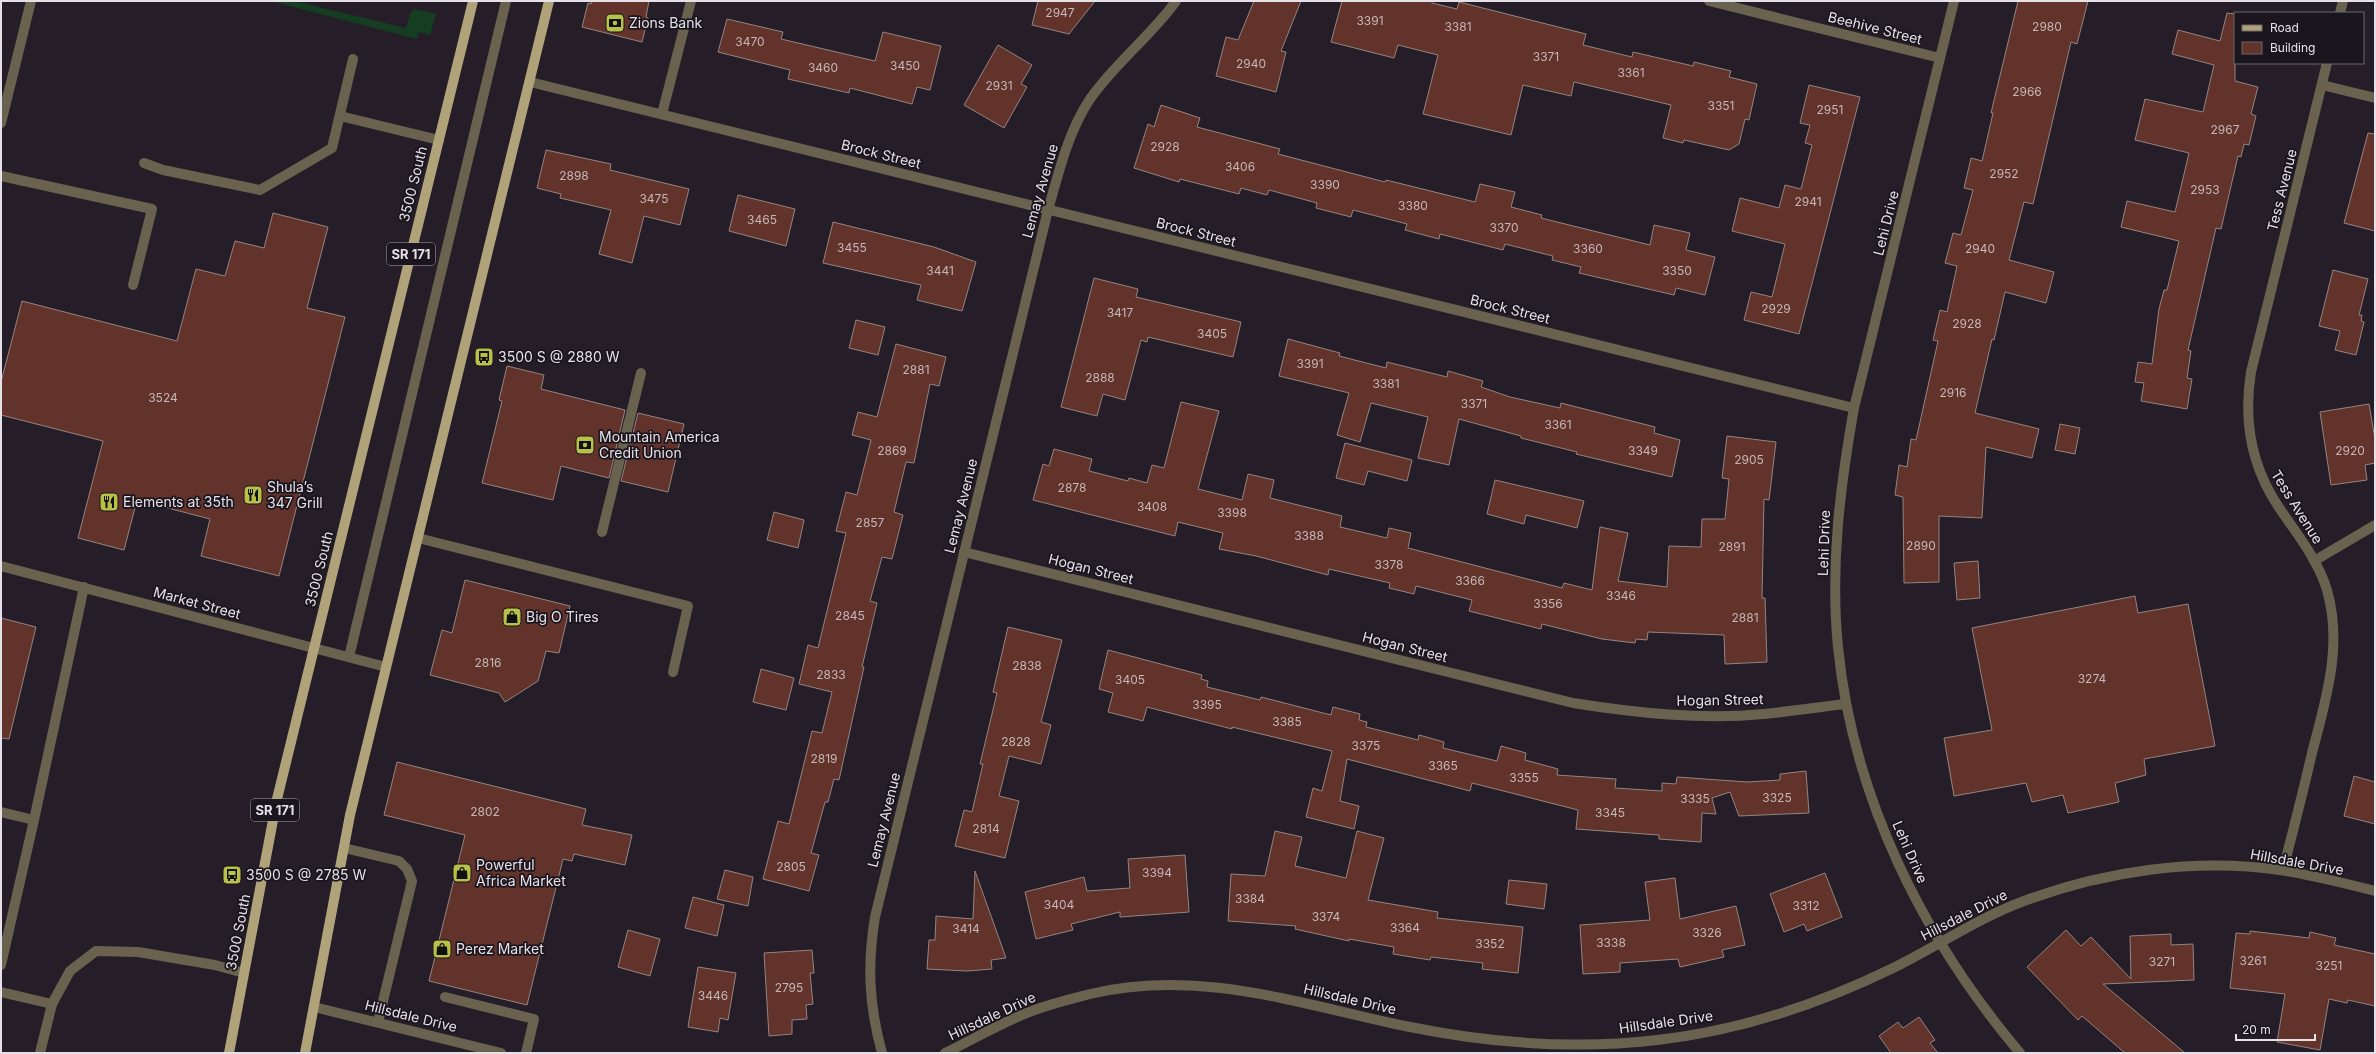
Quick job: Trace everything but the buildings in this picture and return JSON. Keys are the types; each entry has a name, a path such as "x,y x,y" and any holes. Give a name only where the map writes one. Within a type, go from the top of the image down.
{"main road":[{"name":"3500 South","path":"229,1053 277,799 439,140 471,1"},
{"path":"305,1053 344,848 386,667 549,1"}],"street":[{"path":"1,123 31,1"},
{"path":"349,657 506,1"},
{"path":"662,114 691,1"},
{"name":"Lemay Avenue","path":"882,1053 871,1004 869,976 870,946 964,552 1048,210 1074,127 1090,99 1108,76 1176,1"},
{"name":"Beehive Street","path":"1709,1 1940,58"},
{"name":"Lehi Drive","path":"1954,1 1854,408 1840,502 1837,550 1838,646 1846,704 1857,752 1872,800 1911,890 1939,944 1965,984 2020,1053"},
{"path":"2340,12 2343,1"},
{"path":"144,164 163,170 260,190 332,148 353,59"},
{"name":"Tess Avenue","path":"2283,870 2330,683 2334,649 2327,589 2314,561 2263,482 2250,441 2247,418 2247,395 2251,372 2327,64"},
{"name":"Brock Street","path":"530,82 1854,408"},
{"path":"2322,85 2375,98"},
{"path":"340,116 439,140"},
{"path":"1,176 152,210 133,286"},
{"path":"602,532 642,373"},
{"path":"2314,561 2375,525"},
{"path":"418,538 688,606 674,672"},
{"name":"Hogan Street","path":"964,552 1573,703 1664,714 1714,716 1763,714 1846,704"},
{"name":"Market Street","path":"1,566 386,667"},
{"path":"1,965 84,587"},
{"path":"1,812 34,820"},
{"path":"344,848 399,861 407,869 412,881 378,1022"},
{"name":"Hillsdale Drive","path":"945,1053 1032,1011 1092,993 1167,986 1203,985 1250,990 1405,1026 1500,1042 1551,1045 1658,1040 1759,1020 1851,987 2020,902 2061,888 2100,878 2170,867 2246,866 2283,870 2375,891"},
{"path":"40,1053 52,1004 70,971 96,951 138,952 215,965 244,973"},
{"path":"1,992 52,1004"},
{"path":"445,997 534,1019 526,1053"},
{"name":"Hillsdale Drive","path":"314,1007 501,1053"}],"green space":[{"path":"270,1 294,1 406,28 410,14 414,9 436,14 430,35 419,32 417,39"}],"place":[{"name":"Zions Bank","path":"615,23"},
{"name":"3500 S @ 2880 W","path":"484,357"},
{"name":"Mountain America Credit Union","path":"585,445"},
{"name":"Shula’s 347 Grill","path":"253,495"},
{"name":"Elements at 35th","path":"109,502"},
{"name":"Big O Tires","path":"512,617"},
{"name":"Powerful Africa Market","path":"462,873"},
{"name":"3500 S @ 2785 W","path":"232,875"},
{"name":"Perez Market","path":"442,949"}]}
